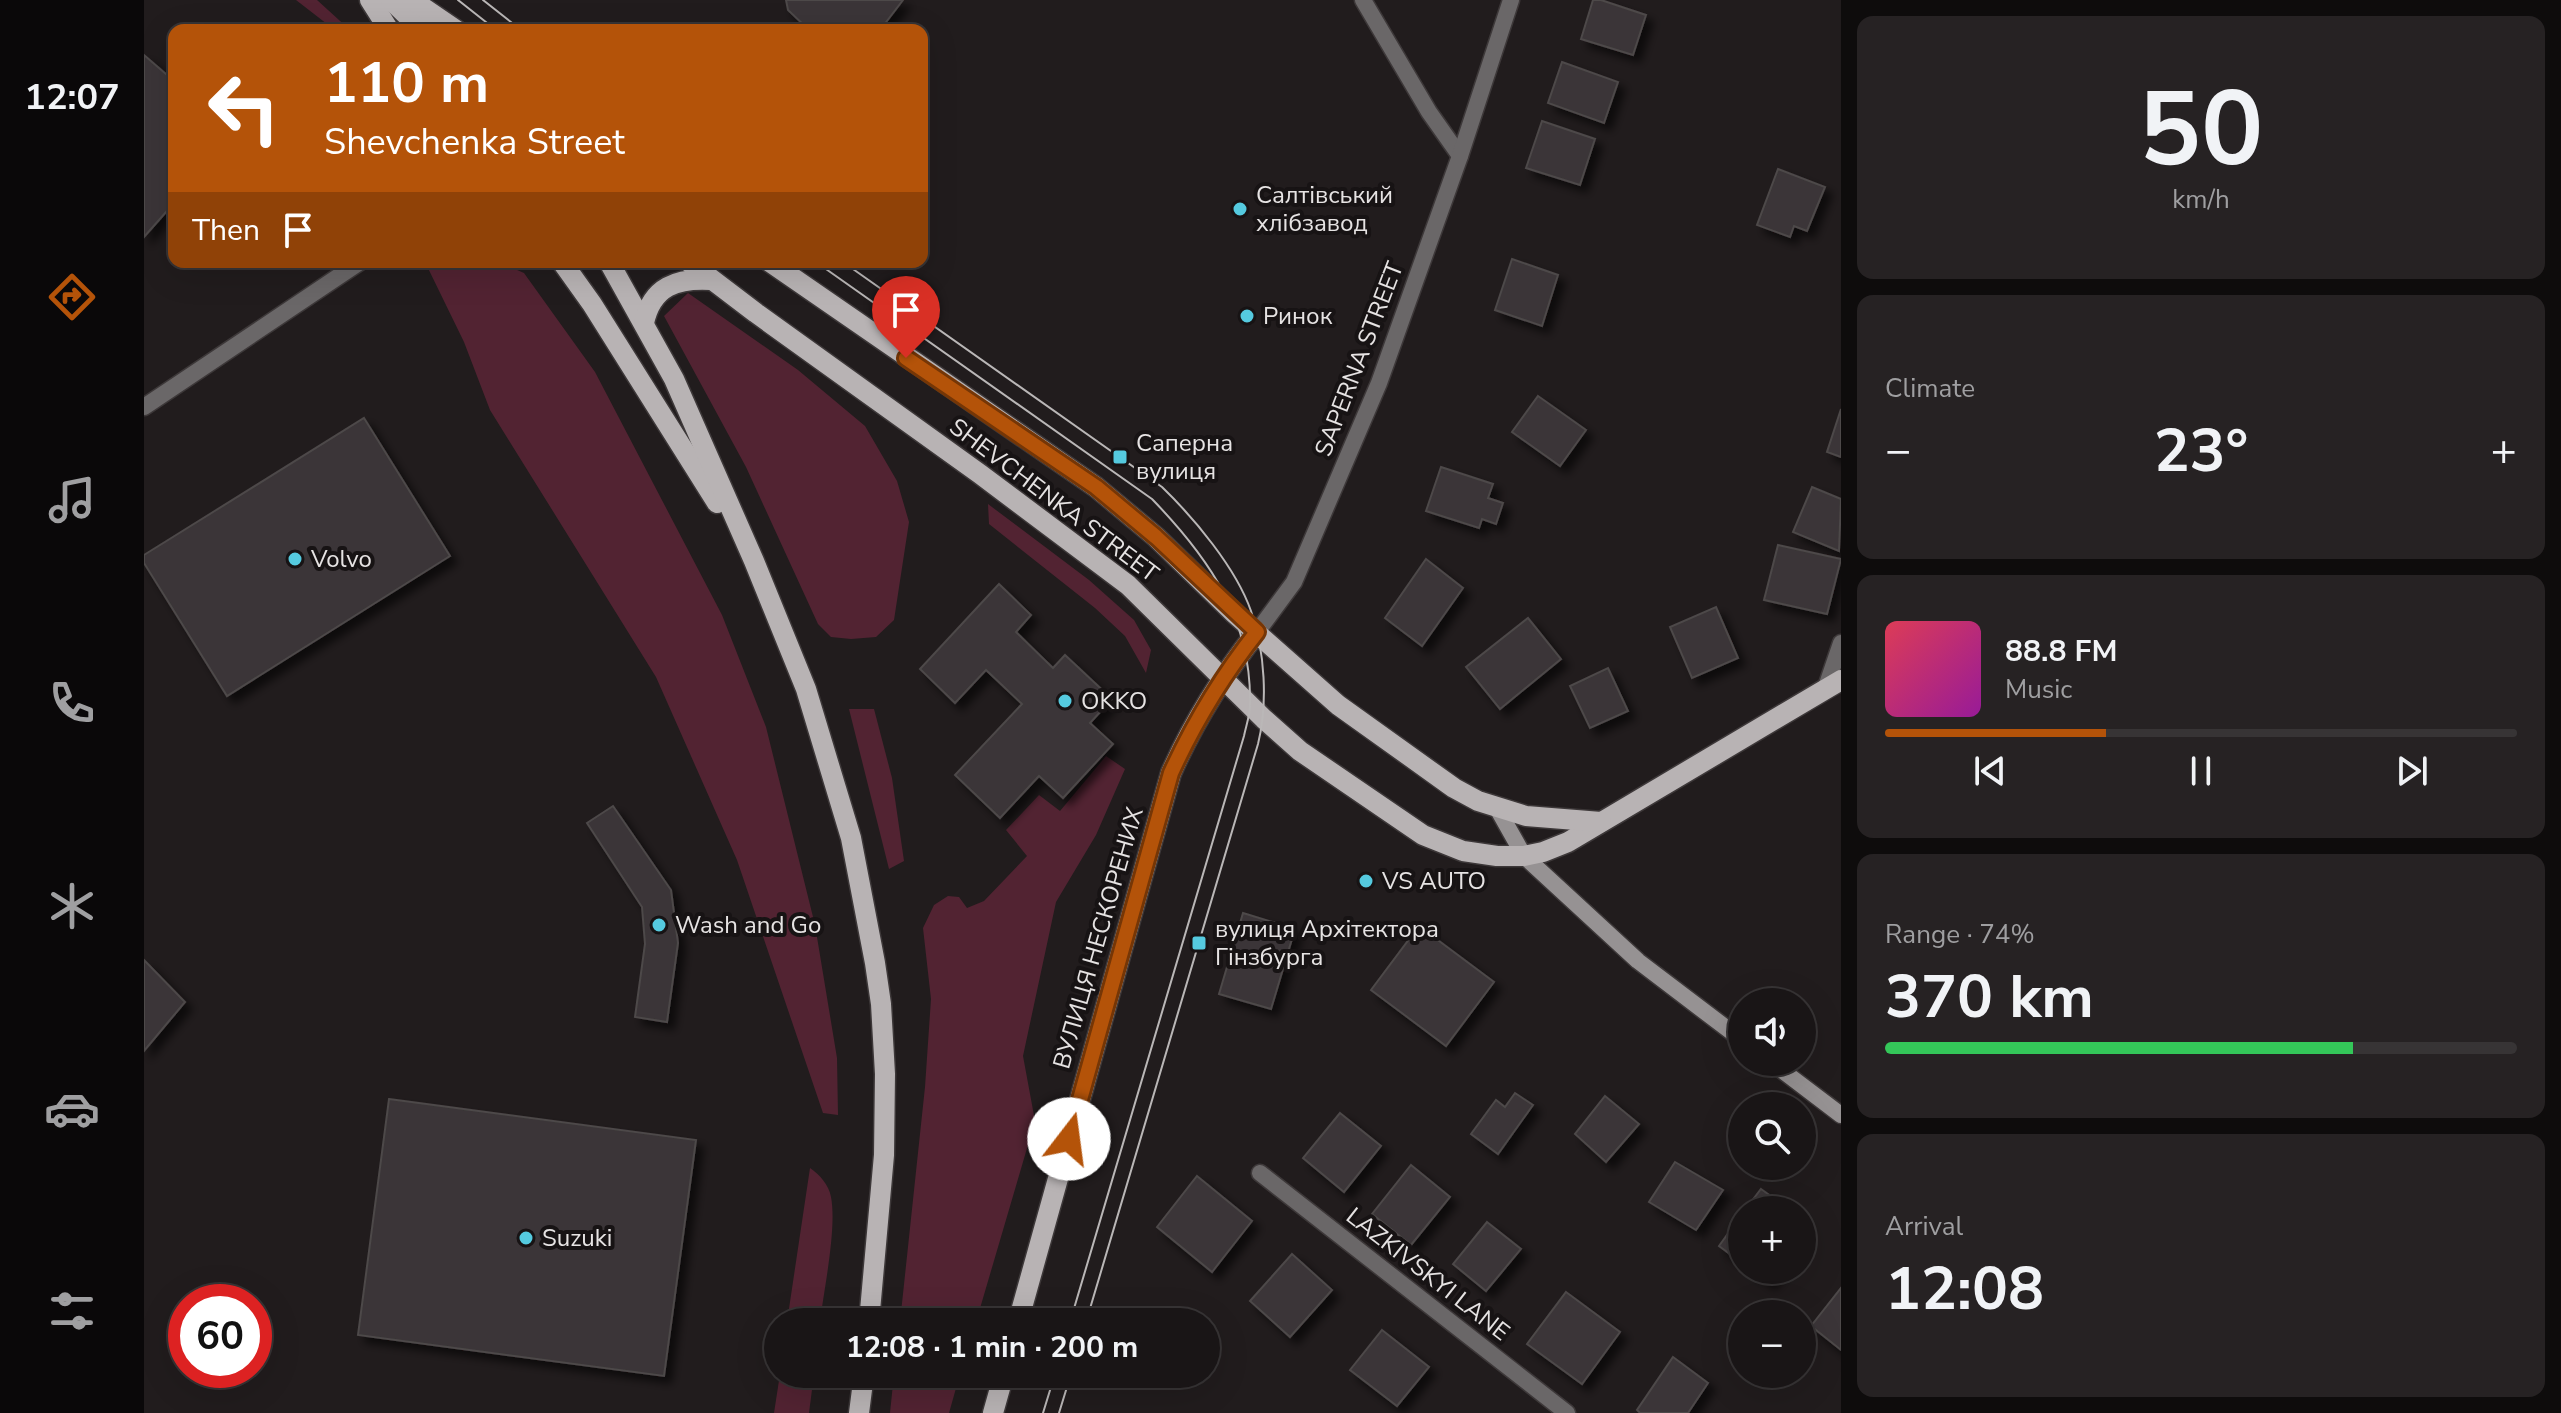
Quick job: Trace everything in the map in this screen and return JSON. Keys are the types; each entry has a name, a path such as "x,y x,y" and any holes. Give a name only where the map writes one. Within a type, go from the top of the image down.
{"main road":[{"path":"370,0 385,24"},
{"path":"391,0 428,22"},
{"path":"412,0 428,22"},
{"path":"566,268 754,561"},
{"path":"612,268 674,379 754,561 806,689 851,838 875,963 884,1060 884,1155 870,1308"},
{"name":"SHEVCHENKA STREET","path":"696,268 1128,585 1300,751 1423,835 1463,851 1524,856 1568,842 1601,822"},
{"name":"SHEVCHENKA STREET","path":"779,268 1096,487 1156,537 1338,705 1454,788 1497,808 1526,816 1601,822"},
{"path":"644,323 647,308 656,295 670,284 690,279 711,280"},
{"name":"ВУЛИЦЯ НЕСКОРЕНИХ","path":"1022,1308 1171,773 1223,678 1257,632"},
{"path":"1601,822 1833,683"},
{"path":"1497,808 1524,856 1638,961 1728,1029"},
{"path":"1789,1076 1841,1115"},
{"path":"859,1413 862,1388"},
{"path":"993,1413 1000,1388"}],"street":[{"path":"1363,0 1429,112 1460,156"},
{"name":"SAPERNA STREET","path":"1257,632 1294,582 1379,383 1460,156 1511,0"},
{"path":"144,407 351,268"},
{"path":"1833,683 1841,643"},
{"name":"LAZKIVSKYI LANE","path":"1260,1173 1567,1413"}],"shaded area":[{"path":"296,0 317,0 343,24 327,24"},
{"path":"428,268 513,268 524,273 595,372 722,615 766,727 815,925 837,1058 838,1115 823,1113 737,860 656,677 490,410 464,342"},
{"path":"688,293 798,370 865,426 897,481 909,522 894,620 876,637 831,637 818,624 746,467 664,316"},
{"path":"988,504 1089,580 1134,620 1151,650 1146,673 1125,636 1095,608 989,524"},
{"path":"849,709 874,709 892,778 904,861 889,869"},
{"path":"1106,756 1125,769 1096,835 1056,902 1023,1056 1035,1121 980,1308 901,1308 931,999 923,928 934,905 948,896 959,897 967,908 984,901 1027,856 1006,830 1039,795 1060,811"},
{"path":"810,1168 821,1177 831,1197 831,1241 822,1308 789,1308"},
{"path":"778,1388 812,1388 809,1413 774,1413"},
{"path":"893,1388 956,1388 949,1413 890,1413"}],"building":[{"path":"786,0 903,0 885,24 803,24 788,10"},
{"path":"1593,0 1646,15 1633,55 1581,39"},
{"path":"144,55 168,76 168,210 144,237"},
{"path":"1562,62 1618,82 1604,123 1548,103"},
{"path":"1542,121 1595,139 1580,185 1526,168"},
{"path":"1778,169 1825,187 1807,231 1794,226 1790,237 1757,225"},
{"path":"1512,259 1558,275 1542,326 1495,310"},
{"path":"1538,396 1586,430 1560,466 1512,432"},
{"path":"1841,409 1841,457 1827,452"},
{"name":"Volvo","path":"364,418 450,556 227,696 144,563 144,555"},
{"path":"1441,467 1493,484 1488,498 1503,503 1496,524 1482,519 1479,528 1426,511"},
{"path":"1812,487 1841,499 1839,551 1793,532"},
{"path":"1778,545 1841,559 1827,614 1764,600"},
{"path":"1426,559 1463,588 1422,646 1385,618"},
{"name":"OKKO","path":"999,584 1031,615 1016,632 1053,668 1065,655 1112,699 1090,723 1113,744 1063,798 1039,776 1000,818 955,775 1022,704 986,670 955,703 920,669"},
{"path":"1716,607 1738,658 1692,678 1670,627"},
{"path":"1528,618 1561,659 1500,709 1466,667"},
{"path":"1608,668 1628,711 1590,728 1570,686"},
{"name":"Wash and Go","path":"613,806 671,890 678,943 667,1022 635,1017 645,944 642,907 587,823"},
{"path":"1243,913 1295,929 1271,1009 1219,994"},
{"path":"1419,926 1494,982 1446,1046 1371,990"},
{"path":"144,960 185,1002 144,1051"},
{"path":"1515,1093 1533,1105 1498,1154 1471,1134 1496,1100 1505,1107"},
{"path":"1605,1096 1639,1124 1606,1162 1575,1134"},
{"name":"Suzuki","path":"389,1099 696,1140 664,1376 358,1335"},
{"path":"1340,1113 1381,1146 1344,1192 1303,1158"},
{"path":"1675,1162 1723,1190 1696,1230 1649,1202"},
{"path":"1411,1165 1450,1197 1411,1245 1372,1214"},
{"path":"1197,1176 1252,1221 1212,1272 1157,1227"},
{"path":"1761,1189 1771,1196 1756,1196"},
{"path":"1487,1222 1521,1249 1486,1291 1453,1264"},
{"path":"1728,1233 1728,1253 1719,1246"},
{"path":"1292,1254 1332,1290 1290,1337 1250,1301"},
{"path":"1841,1288 1841,1350 1816,1330 1816,1320"},
{"path":"1566,1292 1620,1332 1582,1384 1527,1344"},
{"path":"1382,1330 1429,1367 1397,1406 1350,1370"},
{"path":"1673,1357 1708,1383 1688,1413 1640,1413 1637,1410"}],"tram line":[{"path":"458,0 488,24"},
{"path":"483,0 513,24"},
{"path":"825,268 1152,499 1209,567 1235,618 1244,645 1249,674 1249,717 1074,1308"},
{"path":"852,268 1162,487 1225,561 1244,595 1256,627 1264,694 1258,744 1090,1308"},
{"path":"1043,1413 1051,1388"},
{"path":"1059,1413 1067,1388"}],"place":[{"name":"Салтівський хлібзавод","path":"1240,209"},
{"name":"Ринок","path":"1247,316"},
{"name":"Саперна вулиця","path":"1120,457"},
{"name":"Volvo","path":"295,559"},
{"name":"OKKO","path":"1065,701"},
{"name":"VS AUTO","path":"1366,881"},
{"name":"Wash and Go","path":"659,925"},
{"name":"вулиця Архітектора Гінзбурга","path":"1199,943"},
{"name":"Suzuki","path":"526,1238"}],"route":[{"path":"906,358 1096,487 1156,537 1257,632 1223,678 1171,773 1069,1139"}]}
